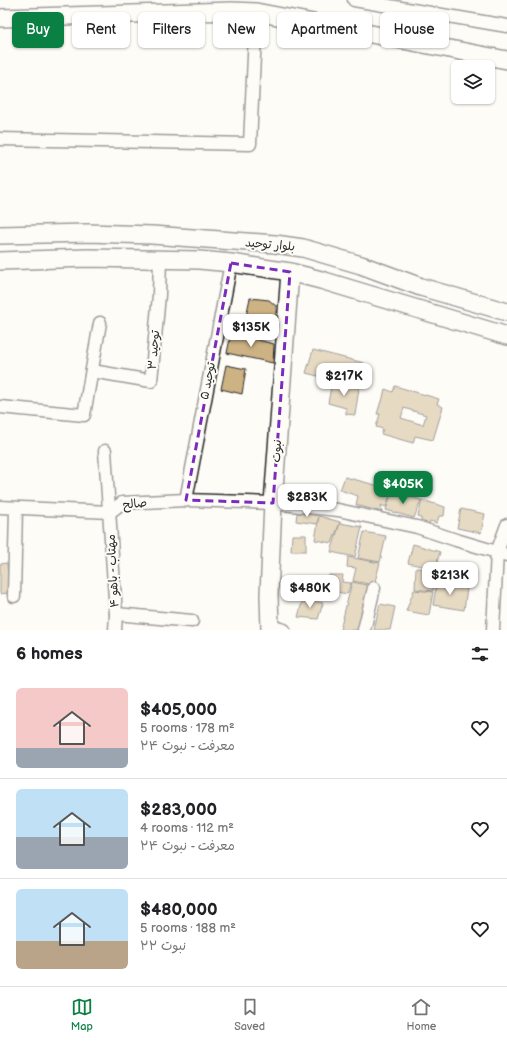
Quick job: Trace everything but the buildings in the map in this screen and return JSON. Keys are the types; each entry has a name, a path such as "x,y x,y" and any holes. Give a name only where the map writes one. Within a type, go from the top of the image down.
{"main road":[{"path":"0,18 232,10 256,12"},
{"path":"269,14 507,60"},
{"name":"بلوار توحید","path":"0,235 88,233 152,235 275,244 303,248 421,287 507,312"},
{"name":"بلوار توحید","path":"0,261 87,258 231,262 290,272 507,336"},
{"name":"نبوت","path":"275,629 269,594 273,503 290,272"}],"street":[{"path":"354,0 507,26"},
{"path":"0,139 250,144 254,48"},
{"name":"توحید ۳","path":"92,371 151,381 159,289 160,259"},
{"name":"توحید ۵","path":"186,500 231,262"},
{"path":"0,407 84,415 100,323"},
{"name":"مهتاب - باهو ۴","path":"105,451 116,614 115,630"},
{"name":"صالح","path":"0,507 16,509 110,512 122,503 186,500 273,503 338,510 417,526 502,553"},
{"path":"14,596 16,509"},
{"path":"493,630 502,553 507,525"},
{"path":"364,630 374,588"},
{"path":"116,614 192,621"}],"highlighted area":[{"path":"231,263 290,272 273,503 186,500"}]}
